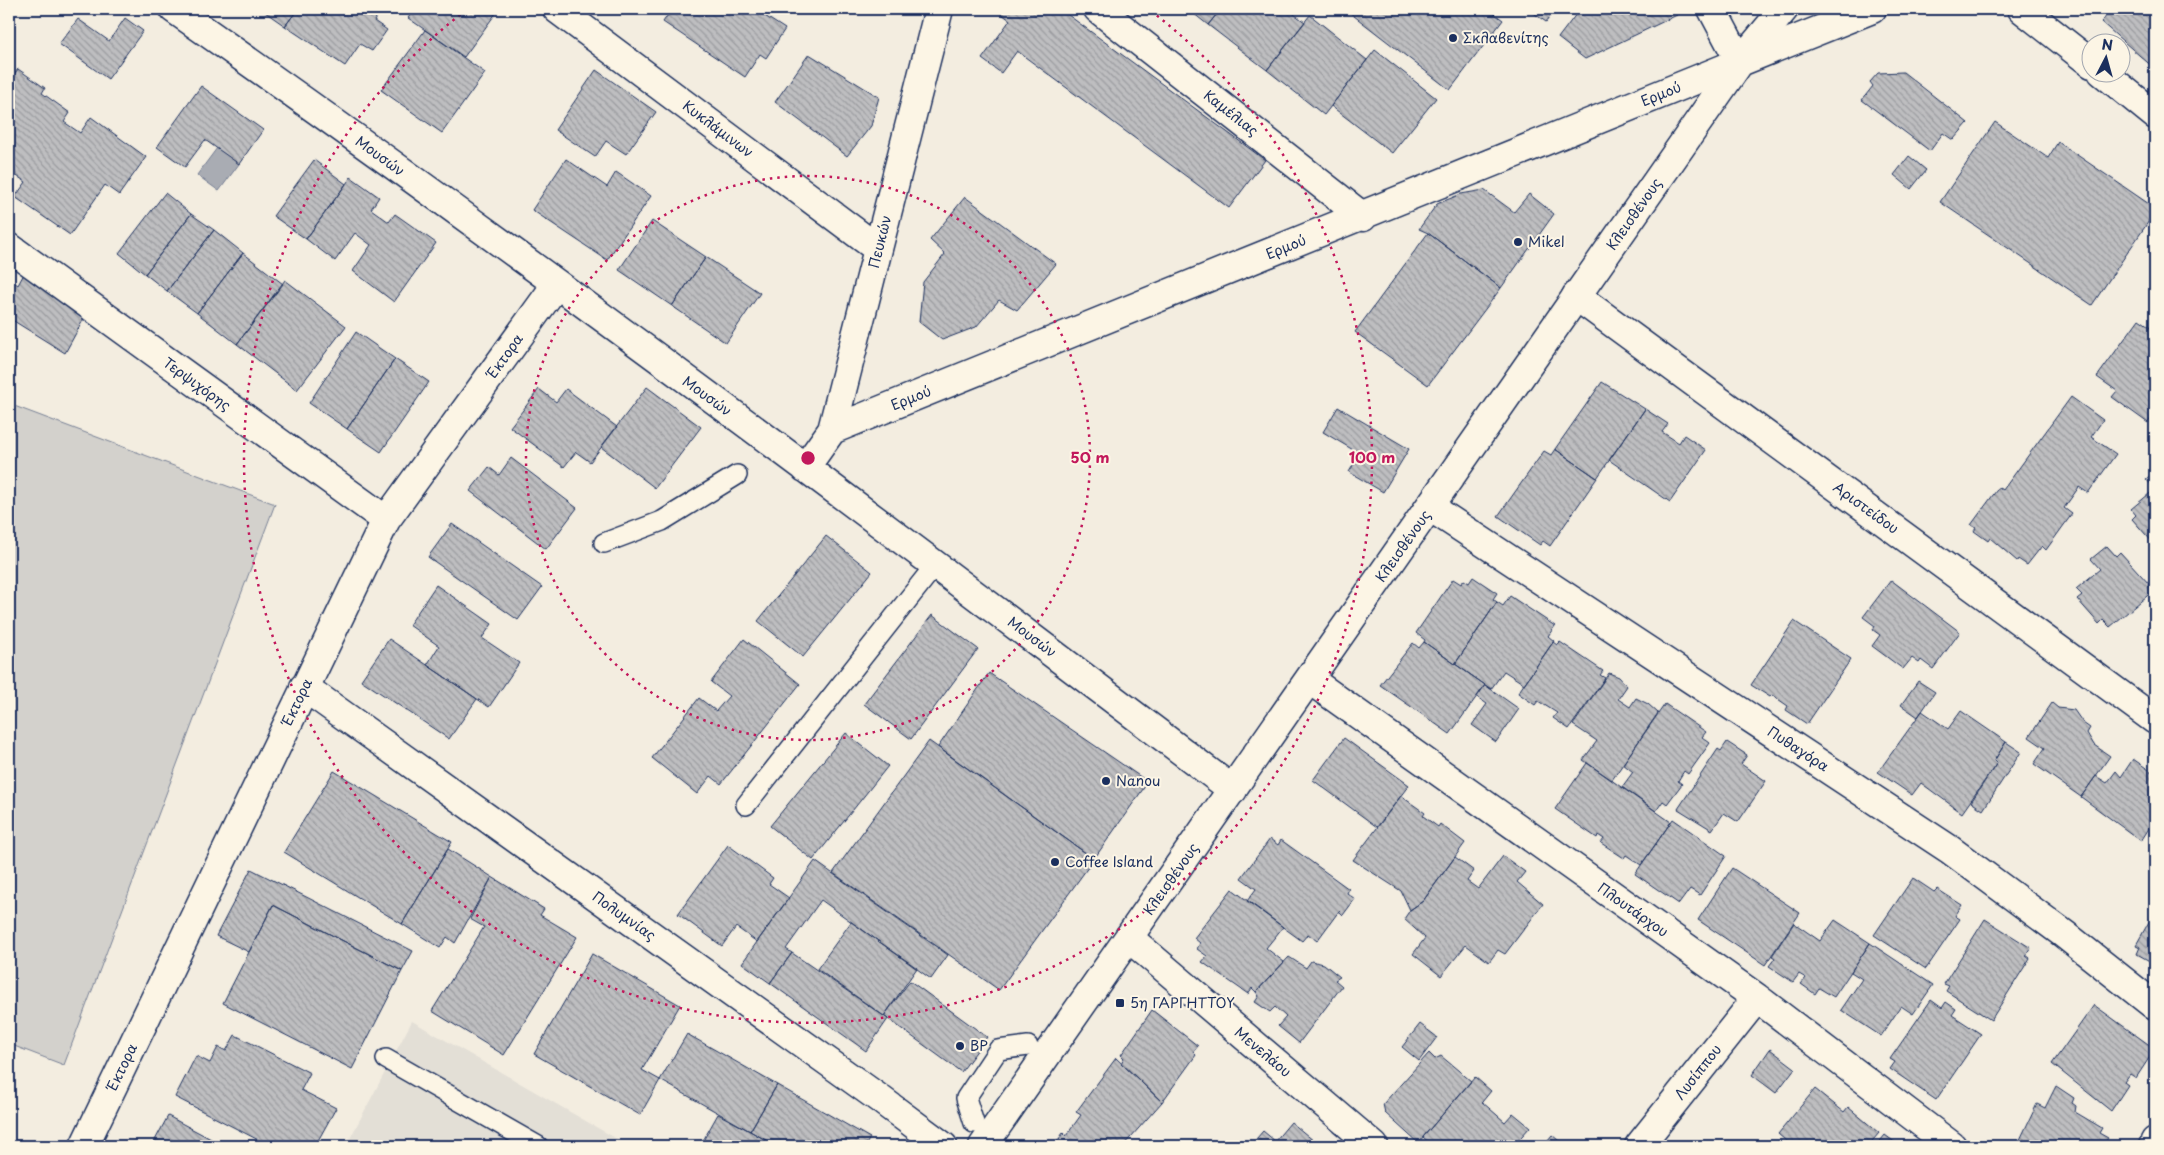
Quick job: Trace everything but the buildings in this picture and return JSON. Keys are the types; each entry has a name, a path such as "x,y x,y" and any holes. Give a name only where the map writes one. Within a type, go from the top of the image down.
{"street":[{"name":"Μουσών","path":"174,9 556,285 936,564 1233,790"},
{"name":"Κυκλάμινων","path":"558,9 878,249"},
{"name":"Πευκών","path":"805,468 832,430 939,9"},
{"name":"Καμέλιας","path":"1098,9 1363,217"},
{"path":"1712,9 1740,62 1872,9"},
{"name":"Κλεισθένους","path":"978,1135 1129,938 1740,62 1784,9"},
{"path":"2022,9 2082,56"},
{"name":"Ερμού","path":"832,430 1363,217 1740,62"},
{"path":"2114,82 2155,115"},
{"name":"Τερψιχόρης","path":"9,247 386,520"},
{"name":"Έκτορα","path":"84,1146 386,520 556,285"},
{"name":"Αριστείδου","path":"1576,296 2155,720"},
{"name":"Πυθαγόρα","path":"1430,507 1949,849 2064,934 2155,1006"},
{"name":"Πλουτάρχου","path":"1310,680 1757,998 1952,1146"},
{"name":"Πολυμνίας","path":"304,687 943,1146"},
{"name":"Μενελάου","path":"1129,938 1374,1146"},
{"name":"Λυσίππου","path":"1639,1146 1757,998"},
{"path":"2153,1146 2155,1141"}],"lane":[{"path":"604,543 662,520 737,476"},
{"path":"746,805 936,564"},
{"path":"978,1135 966,1098 998,1050 1028,1046"},
{"path":"386,1059 538,1146"}],"shaded area":[{"path":"217,148 239,164 219,191 197,175"},
{"path":"9,404 275,504 64,1065 9,1044"},
{"path":"412,1021 629,1146 346,1146"}],"place":[{"name":"Σκλαβενίτης","path":"1453,38"},
{"name":"Mikel","path":"1518,242"},
{"name":"Nanou","path":"1106,781"},
{"name":"Coffee Island","path":"1055,862"},
{"name":"5η ΓΑΡΓΗΤΤΟΥ","path":"1120,1003"},
{"name":"BP","path":"960,1046"}]}
